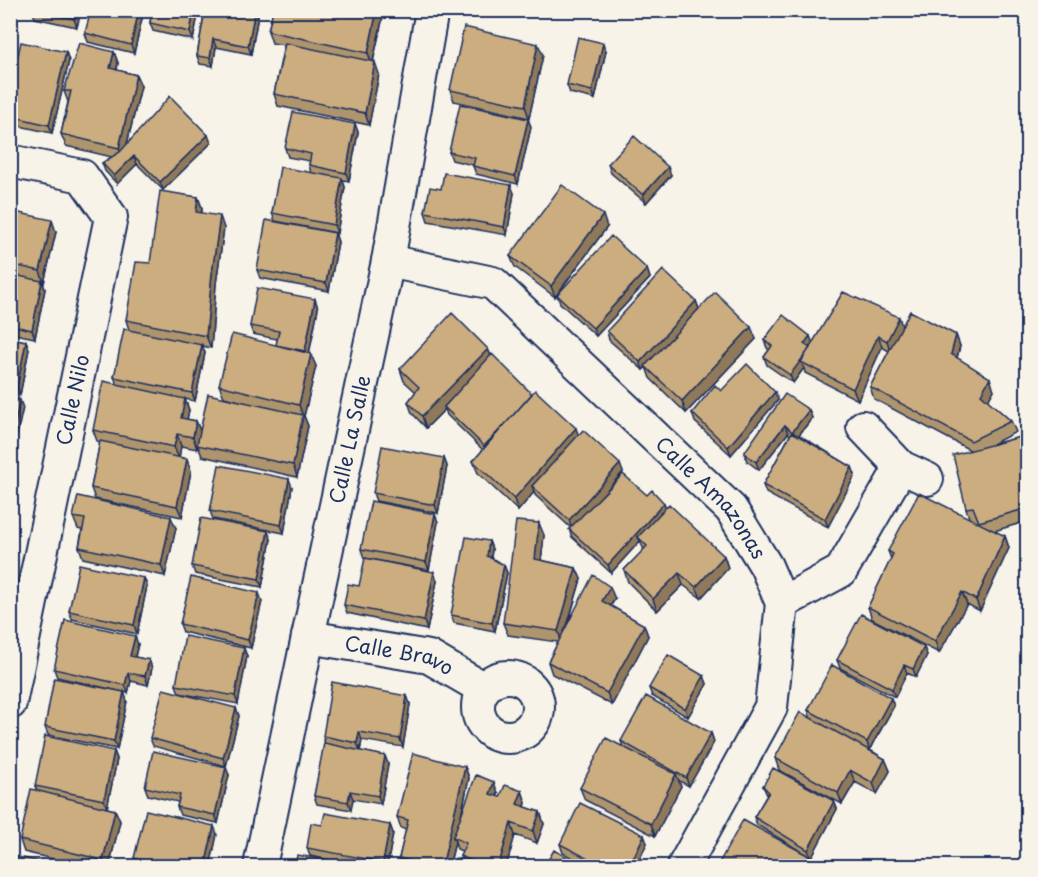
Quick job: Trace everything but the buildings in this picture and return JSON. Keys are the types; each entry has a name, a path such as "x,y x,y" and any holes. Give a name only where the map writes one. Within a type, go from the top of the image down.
{"street":[{"name":"Calle La Salle","path":"260,867 388,261 432,10"},
{"name":"Calle Nilo","path":"10,161 82,176 111,217 10,703"},
{"name":"Calle Amazonas","path":"388,261 493,283 731,509 766,566 782,603 771,707 684,867"},
{"path":"782,603 841,571 914,473 863,427"},
{"name":"Calle Bravo","path":"308,637 429,657 484,689"}]}
